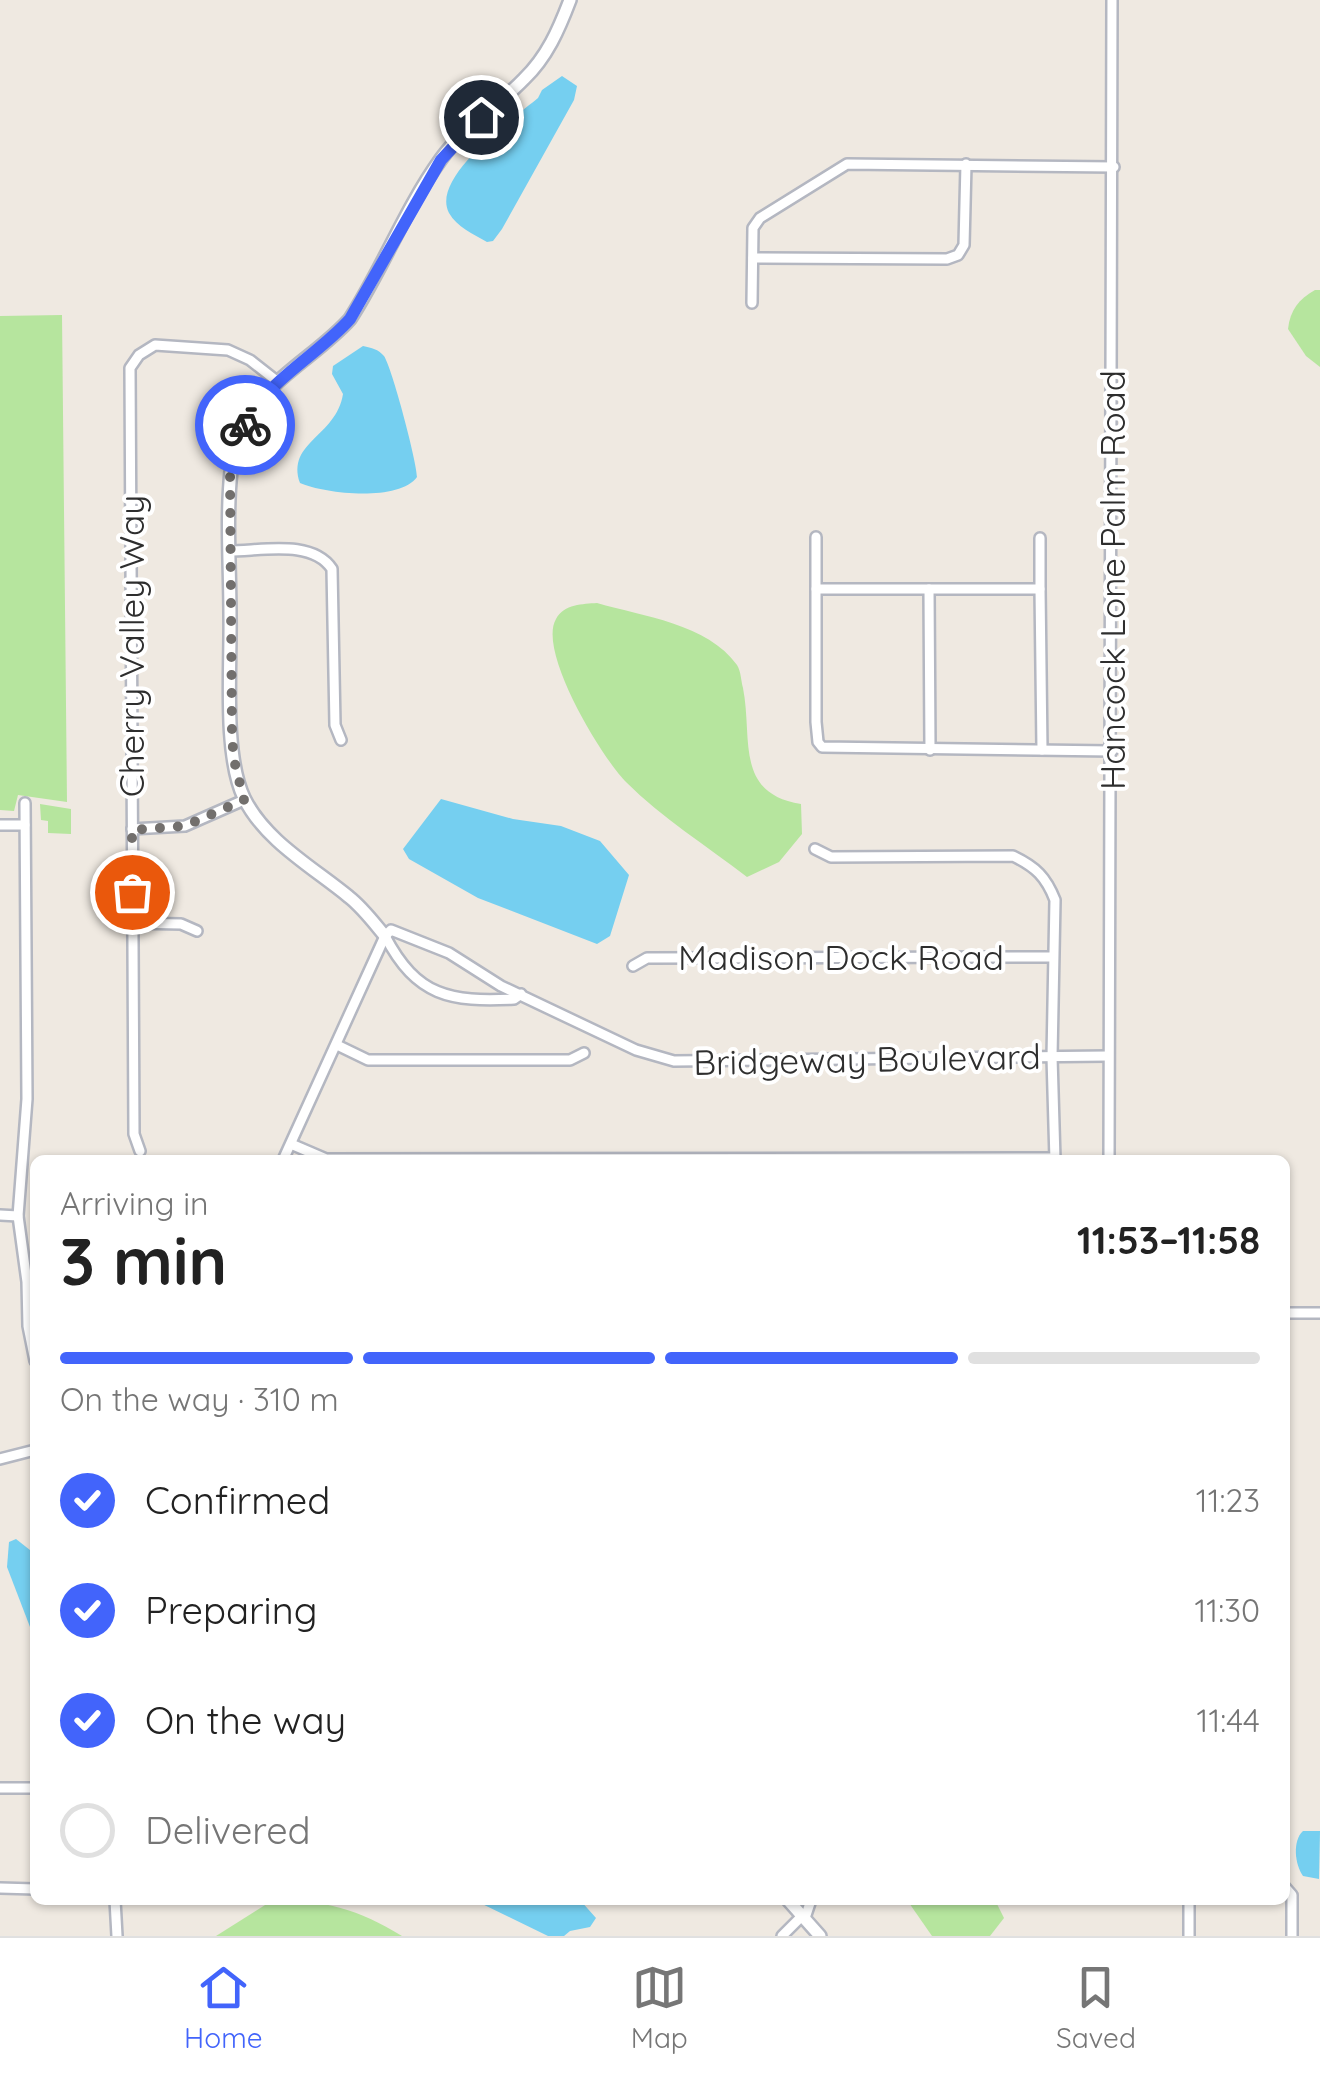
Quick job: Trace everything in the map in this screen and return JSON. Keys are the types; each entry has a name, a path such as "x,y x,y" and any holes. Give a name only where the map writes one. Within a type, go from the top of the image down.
{"street":[{"path":"520,994 514,1000 479,1001 453,999 431,990 407,971 385,936 354,900 272,834 244,800 232,737 233,455 248,418 278,382 331,341 350,319 441,160 542,58 556,37 570,0"},
{"name":"Hancock Lone Palm Road","path":"1109,1155 1112,0"},
{"path":"752,303 753,228 760,218 847,164 1114,167"},
{"path":"753,258 947,259 958,254 964,245 966,164"},
{"name":"Cherry Valley Way","path":"140,1152 134,1134 131,924 130,368 139,355 155,346 228,350 250,360 278,382"},
{"path":"816,537 818,742 831,750 1112,751"},
{"path":"1040,538 1042,750"},
{"path":"230,551 307,550 327,560 332,568 335,724 342,740"},
{"path":"816,590 1040,590"},
{"path":"929,590 930,750"},
{"path":"132,830 185,826 244,800"},
{"path":"25,803 26,1099 18,1216 30,1338"},
{"path":"0,825 25,825"},
{"path":"816,849 831,858 1013,856 1031,864 1047,879 1055,900 1055,1155"},
{"path":"131,924 182,924 197,932"},
{"name":"Bridgeway Boulevard","path":"385,936 390,930 449,952 501,986 636,1050 674,1061 1108,1056"},
{"path":"286,1155 385,936"},
{"name":"Madison Dock Road","path":"633,966 648,958 1052,957"},
{"path":"337,1045 368,1060 570,1060 584,1052"},
{"path":"291,1144 317,1155"},
{"path":"0,1215 18,1216"},
{"path":"1290,1313 1320,1312"},
{"path":"0,1459 30,1451"},
{"path":"0,1788 30,1788"},
{"path":"0,1888 30,1889"},
{"path":"1290,1893 1292,1936"},
{"path":"115,1905 117,1936"},
{"path":"793,1905 820,1936"},
{"path":"782,1936 804,1917 809,1905"},
{"path":"1189,1905 1189,1936"}],"green space":[{"path":"1320,290 1320,367 1306,356 1288,329 1296,306"},
{"path":"62,315 67,802 18,795 14,811 0,810 0,316"},
{"path":"597,603 692,631 725,651 737,665 756,776 780,798 801,804 802,834 779,862 747,877 640,795 602,751 563,678 553,634 556,619 564,610"},
{"path":"40,804 71,809 71,834 48,833 48,821 41,820"},
{"path":"265,1905 324,1905 371,1919 402,1936 216,1936"},
{"path":"910,1905 998,1905 1004,1918 990,1936 932,1936"}],"water":[{"path":"562,76 577,86 574,100 502,229 493,241 487,242 461,226 449,213 446,199 452,183 477,150"},
{"path":"363,346 379,352 388,364 417,477 395,490 361,494 300,483 300,458 331,420 343,394 332,374 333,366"},
{"path":"441,799 513,819 561,826 600,841 629,875 610,936 597,944 478,898 409,859 403,849"},
{"path":"16,1539 30,1550 30,1627 7,1567 9,1542"},
{"path":"1303,1831 1320,1831 1319,1879 1303,1876 1298,1866 1296,1847"},
{"path":"484,1905 584,1905 596,1918 590,1927 564,1936 548,1936"}],"way so far":[{"path":"132,892 132,830 185,826 244,800 232,737 230,472 245,425"}],"route":[{"path":"245,425 278,382 331,341 350,319 441,160 481,117"}]}
